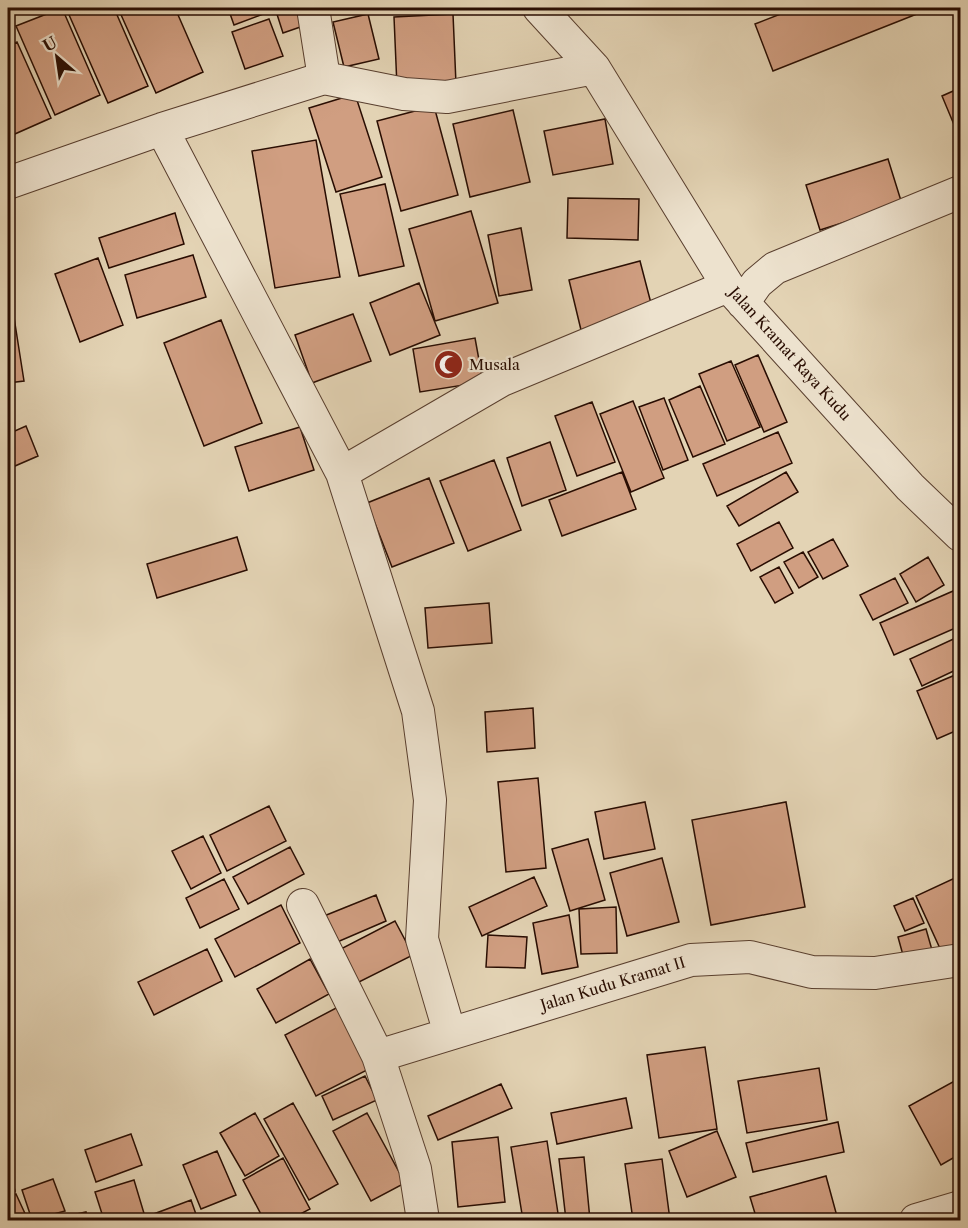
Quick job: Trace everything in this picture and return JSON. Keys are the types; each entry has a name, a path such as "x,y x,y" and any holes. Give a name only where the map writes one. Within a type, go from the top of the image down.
{"street":[{"path":"313,8 324,78"},
{"name":"Jalan Kramat Raya Kudu","path":"539,8 594,68 736,295 910,487 960,535"},
{"path":"8,183 162,129 324,78 404,94 447,97 594,68"},
{"path":"162,129 342,473 418,711 430,800 422,939 450,1034"},
{"path":"342,473 502,380 736,295 757,283 775,268 960,192"},
{"path":"303,905 378,1056 415,1169 423,1221"},
{"name":"Jalan Kudu Kramat II","path":"378,1056 691,960 750,957 812,972 875,973 960,960"},
{"path":"916,1221 954,1212"}],"building":[{"path":"62,8 100,95 55,115 16,26"},
{"path":"66,8 114,8 148,86 108,103"},
{"path":"118,8 175,8 203,72 156,93"},
{"path":"228,8 273,8 274,10 234,25"},
{"path":"275,8 304,8 309,24 283,33"},
{"path":"796,8 932,8 773,71 755,24"},
{"path":"368,14 379,59 344,67 333,22"},
{"path":"453,14 456,84 397,87 394,17"},
{"path":"269,19 283,56 245,69 232,32"},
{"path":"17,42 51,118 8,137 8,46"},
{"path":"960,88 960,139 942,96"},
{"path":"355,94 382,177 336,192 309,108"},
{"path":"434,106 458,195 401,211 377,121"},
{"path":"513,110 530,182 470,197 453,124"},
{"path":"605,119 613,164 553,175 544,131"},
{"path":"316,140 340,277 275,288 252,151"},
{"path":"888,159 902,204 820,230 806,185"},
{"path":"385,184 404,266 359,276 340,194"},
{"path":"568,198 639,199 638,240 567,238"},
{"path":"471,211 498,303 435,321 409,229"},
{"path":"175,213 184,244 109,268 99,238"},
{"path":"521,228 532,290 499,296 488,235"},
{"path":"193,255 206,297 137,318 125,275"},
{"path":"98,258 123,325 80,342 55,274"},
{"path":"640,261 653,311 581,330 569,280"},
{"path":"8,279 24,381 8,383"},
{"path":"419,283 440,335 390,355 370,303"},
{"path":"353,314 371,361 312,383 295,335"},
{"path":"221,320 262,423 204,446 164,343"},
{"name":"Musala","path":"475,338 483,382 420,392 413,349"},
{"path":"758,355 787,422 764,432 735,365"},
{"path":"731,361 760,427 727,441 699,374"},
{"path":"700,386 725,444 693,457 669,400"},
{"path":"664,398 688,460 663,470 639,407"},
{"path":"633,401 664,478 631,492 600,414"},
{"path":"592,402 615,462 577,476 555,416"},
{"path":"26,426 38,456 8,469 8,434"},
{"path":"300,427 314,470 249,491 235,447"},
{"path":"778,432 792,463 717,496 703,464"},
{"path":"550,442 566,490 522,506 507,458"},
{"path":"494,460 521,530 468,551 440,481"},
{"path":"622,472 636,509 562,536 549,500"},
{"path":"786,472 798,492 739,526 727,506"},
{"path":"429,478 454,543 392,567 367,503"},
{"path":"779,522 793,548 751,571 737,544"},
{"path":"237,537 247,570 157,598 147,564"},
{"path":"833,539 848,566 823,579 808,552"},
{"path":"803,552 818,577 799,588 784,562"},
{"path":"928,557 944,585 916,602 900,574"},
{"path":"779,567 793,593 775,603 760,577"},
{"path":"895,578 908,603 873,620 860,595"},
{"path":"960,588 960,626 894,655 880,623"},
{"path":"489,603 492,643 428,648 425,608"},
{"path":"960,636 960,668 922,686 910,659"},
{"path":"960,673 960,729 937,739 917,691"},
{"path":"533,708 535,748 487,752 485,712"},
{"path":"538,778 546,868 506,872 498,782"},
{"path":"645,802 655,849 604,859 595,812"},
{"path":"786,802 805,907 711,925 692,820"},
{"path":"269,806 286,841 227,871 210,835"},
{"path":"203,836 221,873 191,889 172,851"},
{"path":"588,839 605,900 570,911 552,849"},
{"path":"290,847 304,874 248,904 233,877"},
{"path":"662,858 679,922 627,936 610,873"},
{"path":"534,877 547,906 482,936 469,907"},
{"path":"957,877 960,885 960,947 943,955 916,896"},
{"path":"224,879 239,909 200,928 186,898"},
{"path":"376,895 386,921 335,943 324,916"},
{"path":"913,898 924,923 905,931 894,906"},
{"path":"281,905 300,943 235,977 215,939"},
{"path":"616,907 617,953 581,954 579,909"},
{"path":"569,915 578,967 542,974 533,923"},
{"path":"395,921 413,955 349,987 333,953"},
{"path":"926,929 934,957 906,966 898,937"},
{"path":"488,935 527,937 525,968 486,967"},
{"path":"207,949 222,981 154,1015 138,982"},
{"path":"310,959 329,994 276,1023 257,989"},
{"path":"338,1007 369,1069 316,1096 285,1035"},
{"path":"705,1047 717,1129 659,1138 647,1055"},
{"path":"819,1068 827,1120 747,1133 738,1081"},
{"path":"365,1076 377,1100 333,1120 322,1096"},
{"path":"960,1078 960,1154 941,1165 909,1106"},
{"path":"501,1084 512,1108 438,1140 428,1116"},
{"path":"626,1098 632,1128 557,1144 551,1113"},
{"path":"293,1103 338,1184 309,1200 264,1119"},
{"path":"255,1113 279,1156 245,1176 220,1133"},
{"path":"367,1113 405,1183 371,1201 333,1131"},
{"path":"838,1122 844,1152 753,1172 746,1143"},
{"path":"717,1131 736,1177 687,1197 669,1151"},
{"path":"131,1134 142,1165 96,1182 85,1150"},
{"path":"498,1137 505,1202 458,1207 452,1142"},
{"path":"547,1141 559,1220 523,1220 511,1147"},
{"path":"217,1151 236,1195 201,1209 183,1165"},
{"path":"584,1157 590,1220 566,1220 559,1159"},
{"path":"283,1158 310,1209 289,1220 264,1220 243,1180"},
{"path":"662,1159 670,1220 633,1220 625,1164"},
{"path":"8,1162 15,1191 8,1192"},
{"path":"826,1176 838,1220 757,1220 750,1197"},
{"path":"53,1179 65,1211 32,1220 22,1190"},
{"path":"134,1180 146,1220 104,1220 95,1192"},
{"path":"16,1194 28,1220 8,1220 8,1198"},
{"path":"191,1200 198,1220 154,1220 151,1215"},
{"path":"86,1212 88,1220 50,1220"}],"place":[{"name":"Musala","path":"448,365"}]}
